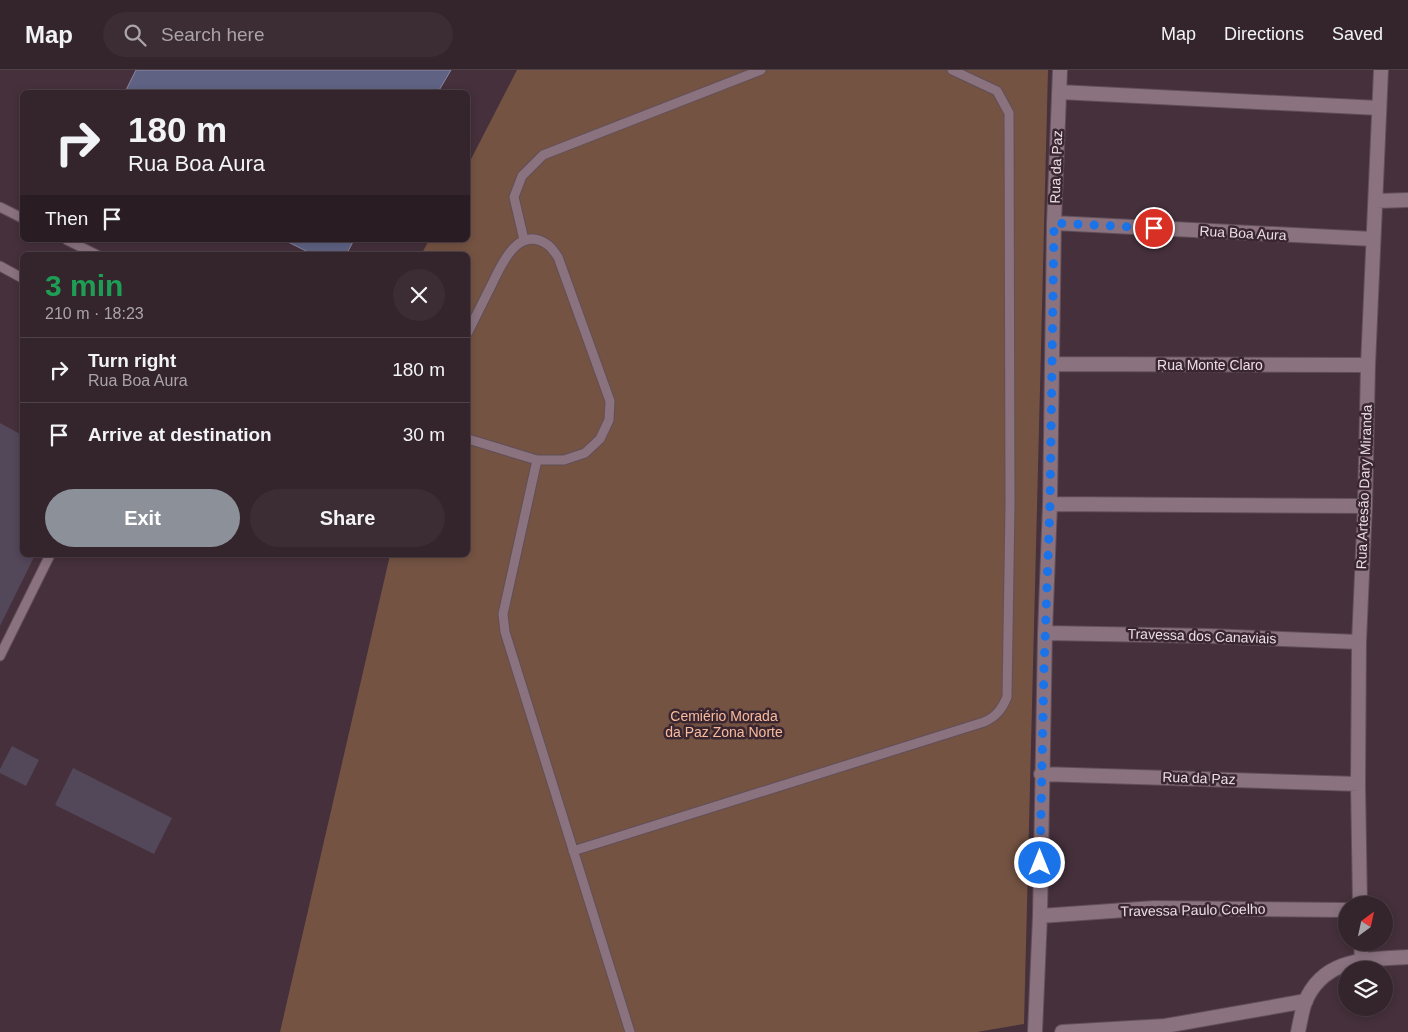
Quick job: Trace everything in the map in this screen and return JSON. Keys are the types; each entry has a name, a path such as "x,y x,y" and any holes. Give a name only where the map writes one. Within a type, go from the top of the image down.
{"street":[{"name":"Rua da Paz","path":"1035,1032 1040,916 1041,774 1050,504 1054,223 1060,70"},
{"name":"Rua Artesão Dary Miranda","path":"1360,896 1359,642 1365,506 1368,365 1381,70"},
{"path":"1059,92 1379,108"},
{"path":"1376,201 1408,200"},
{"name":"Rua Boa Aura","path":"1054,223 1373,239"},
{"name":"Rua Monte Claro","path":"1052,364 1368,365"},
{"path":"1050,504 1365,506"},
{"name":"Travessa dos Canaviais","path":"1045,633 1210,636 1359,642"},
{"name":"Rua da Paz","path":"1041,774 1358,784"},
{"name":"Travessa Paulo Coelho","path":"1040,916 1154,908 1338,910"},
{"path":"1362,951 1362,960"},
{"path":"1298,1032 1306,1001 1317,982 1337,966 1362,960 1408,956"},
{"path":"1062,1032 1164,1029 1306,1001"}],"lane":[{"path":"524,240 514,197 522,176 543,156 761,70"},
{"path":"573,851 984,722 992,719 1004,705 1007,697 1010,504 1009,113 997,91 952,70"},
{"path":"0,207 20,217"},
{"path":"470,328 513,247 524,240 536,239 548,245 558,256 610,401 609,420 600,439 585,453 564,460 537,460 470,440"},
{"path":"71,242 91,252"},
{"path":"0,266 20,277"},
{"path":"537,460 502,614 505,632 630,1032"},
{"path":"0,656 49,557"}],"green space":[{"name":"Cemiério Morada da Paz Zona Norte","path":"517,70 1048,70 1024,1024 977,1032 280,1032 390,557 470,557 470,252 423,252 428,242 470,242 470,161"}],"water":[{"path":"136,70 451,70 439,90 126,90"},
{"path":"288,242 353,242 348,252 308,252"}],"building":[{"path":"0,423 20,434 20,557 34,557 0,626"},
{"path":"12,746 39,760 26,786 0,773 0,769"},
{"path":"73,768 172,818 154,854 55,805"}],"route":[{"path":"1040,863 1050,504 1054,223 1154,228"}]}
